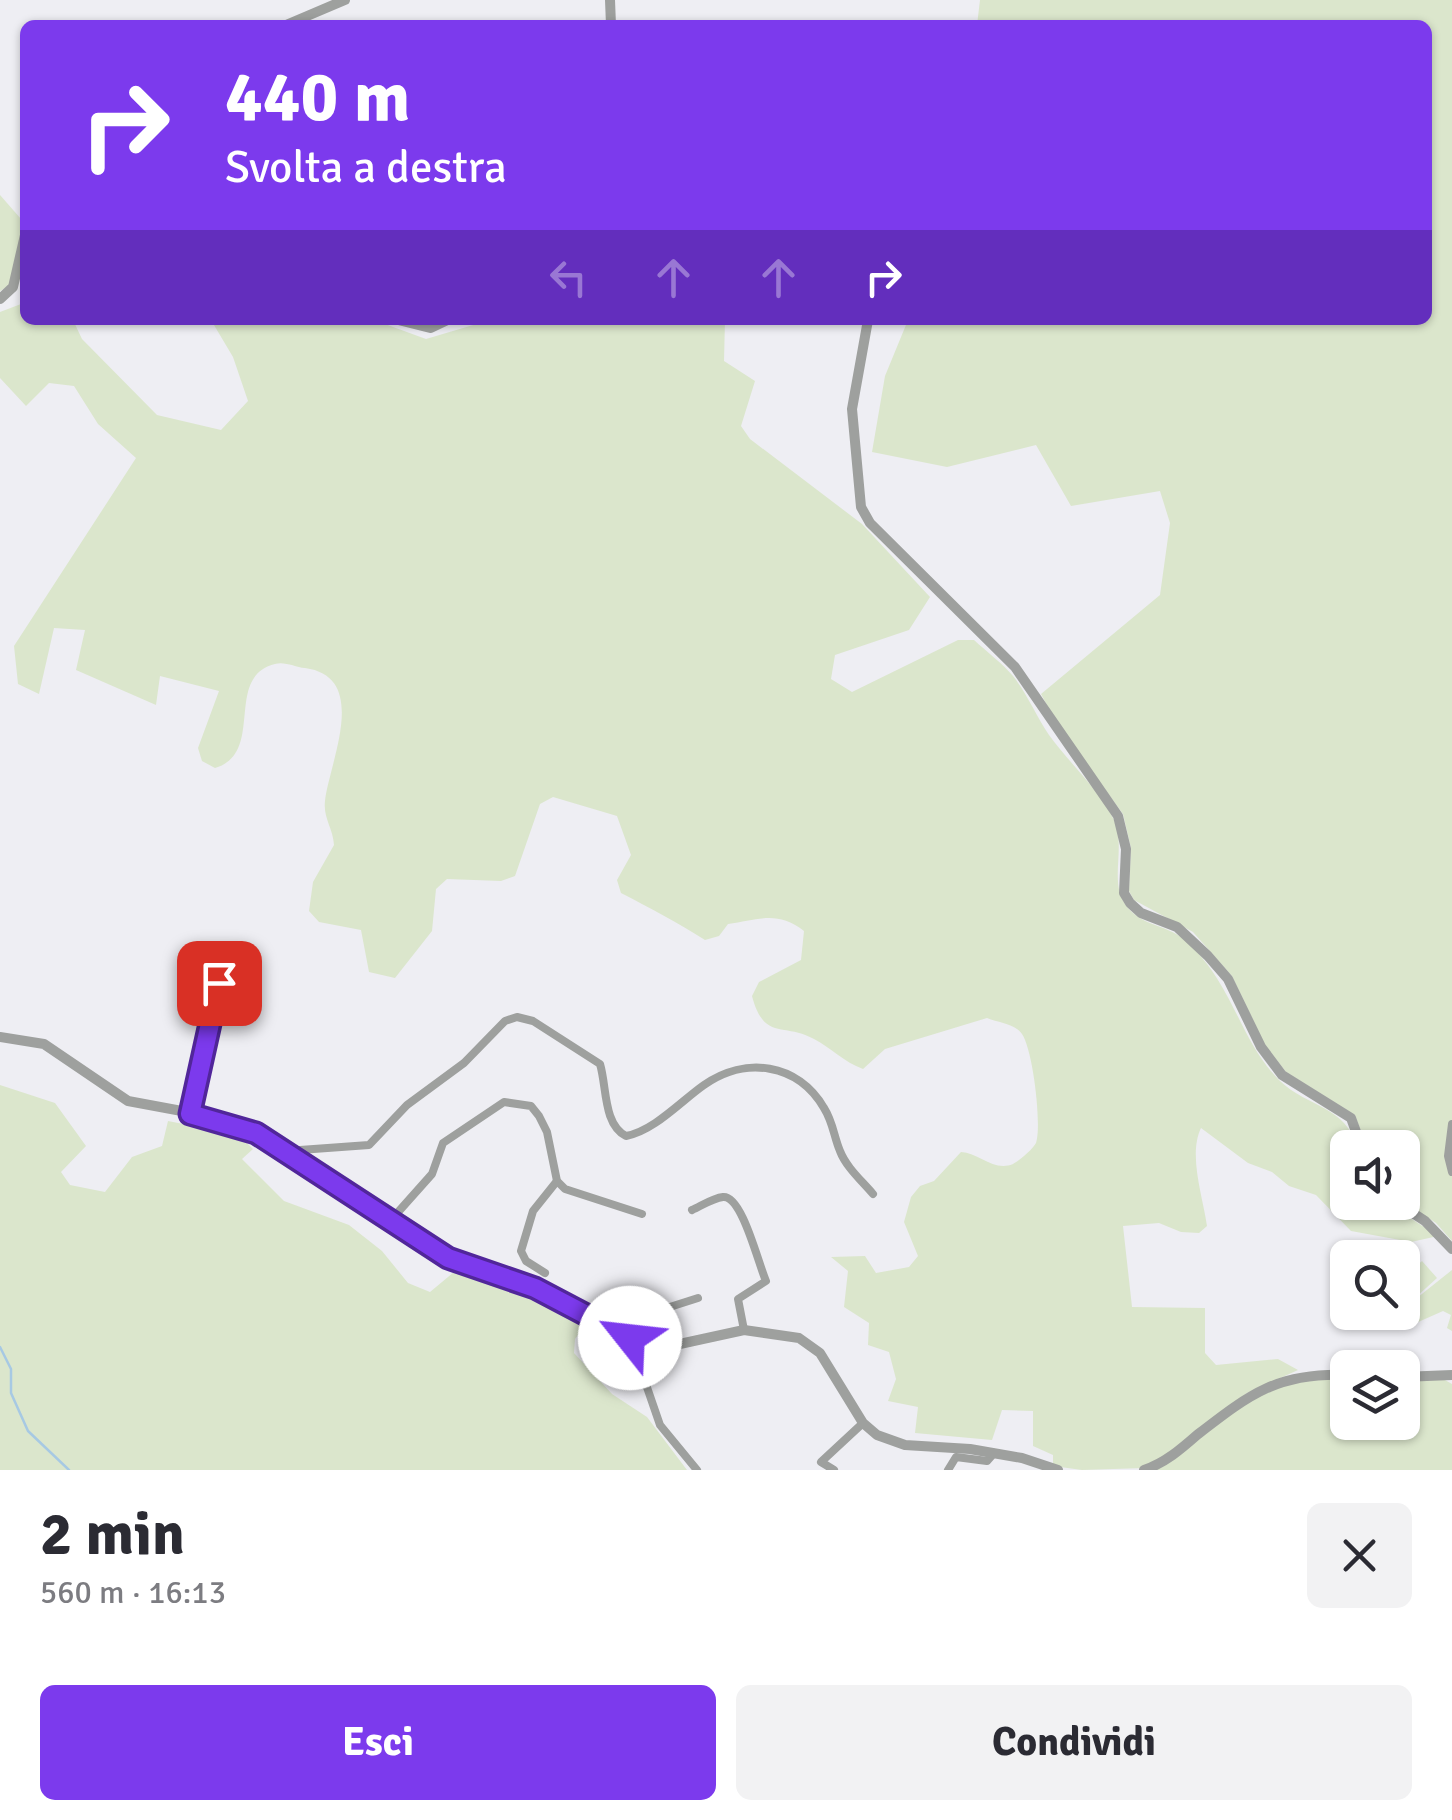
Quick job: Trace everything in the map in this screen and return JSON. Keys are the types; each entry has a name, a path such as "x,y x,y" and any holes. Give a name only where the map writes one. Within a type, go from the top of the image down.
{"street":[{"path":"298,20 344,0"},
{"path":"0,298 13,287 20,256"},
{"path":"415,325 431,329 439,325"},
{"path":"867,325 852,408 861,507 870,523 1015,667 1118,816 1126,849 1124,893 1130,903 1141,913 1177,927 1199,946 1228,979 1273,1064 1296,1088 1352,1118 1356,1130"},
{"path":"190,1114 228,946"},
{"path":"286,1150 369,1146 406,1105 464,1063 505,1021 517,1017 533,1021 600,1064 610,1116 617,1131 626,1136 650,1126 718,1076 755,1066 781,1070 807,1086 822,1103 840,1154 873,1194"},
{"path":"0,1037 44,1044 128,1101 256,1133 448,1258 535,1288 633,1338 677,1346 744,1330 799,1338 820,1353 863,1423 890,1441 994,1453 1051,1469"},
{"path":"391,1220 432,1174 444,1143 504,1102 531,1106 539,1116 557,1181 587,1200 642,1214"},
{"path":"1452,1124 1448,1156 1452,1172"},
{"path":"544,1273 526,1261 521,1251 534,1211 557,1181"},
{"path":"692,1210 722,1196 732,1198 743,1211 749,1243 766,1281 738,1299 744,1330"},
{"path":"1420,1218 1452,1249"},
{"path":"633,1338 651,1312 698,1298"},
{"path":"633,1338 660,1426 696,1470"},
{"path":"1144,1470 1172,1456 1248,1395 1271,1384 1311,1374 1330,1375"},
{"path":"1420,1376 1452,1375"},
{"path":"834,1470 821,1462 863,1423"},
{"path":"948,1470 956,1457 987,1461 994,1453"}],"green space":[{"path":"980,0 1452,0 1452,1241 1420,1212 1420,1130 1361,1130 1355,1115 1286,1072 1265,1045 1232,976 1193,932 1134,900 1129,891 1131,848 1123,814 1056,722 1041,694 1160,595 1170,523 1160,491 1071,506 1036,445 947,467 872,452 885,376 906,325 1432,325 1432,20 978,20"},
{"path":"0,195 20,218 20,238 10,285 0,291"},
{"path":"20,304 20,325 75,325 82,339 157,415 221,430 248,401 233,357 214,325 388,325 426,339 473,325 725,325 724,361 755,381 741,426 750,439 862,524 930,597 909,630 835,655 831,679 852,692 958,640 974,640 1009,671 1049,735 1114,820 1119,843 1119,888 1128,908 1187,942 1216,976 1266,1066 1291,1090 1336,1115 1349,1130 1330,1130 1330,1209 1316,1195 1289,1186 1272,1172 1248,1163 1201,1128 1196,1163 1207,1226 1199,1233 1181,1232 1159,1223 1123,1226 1132,1307 1205,1308 1205,1353 1216,1365 1278,1359 1298,1370 1247,1393 1170,1454 1145,1468 1082,1470 1053,1466 1053,1455 1033,1446 1033,1411 1002,1410 992,1440 915,1433 918,1407 888,1401 896,1379 889,1352 868,1345 869,1323 844,1307 848,1271 831,1257 865,1256 876,1273 909,1267 918,1256 904,1222 911,1197 920,1186 934,1181 961,1152 1006,1166 1032,1148 1038,1134 1037,1105 1030,1055 1019,1030 987,1018 885,1049 863,1069 804,1034 769,1025 752,996 759,982 801,960 804,931 785,920 758,919 728,924 719,936 705,940 621,893 617,880 631,855 617,816 553,797 540,804 515,876 501,881 447,879 436,889 432,931 395,978 369,972 361,930 319,922 309,911 313,882 334,845 325,801 338,745 341,704 337,687 325,675 282,663 260,672 251,684 239,747 230,760 215,768 202,761 198,748 219,691 160,676 156,705 76,670 85,630 54,628 39,694 18,684 14,646 136,458 98,424 74,386 49,383 26,406 0,378 0,312"},
{"path":"0,1085 55,1103 86,1146 61,1172 70,1185 105,1192 132,1157 162,1146 168,1121 239,1135 253,1149 242,1159 284,1201 349,1225 382,1251 408,1283 430,1292 454,1272 461,1272 529,1292 584,1327 575,1339 574,1353 612,1394 647,1417 687,1470 0,1470"},
{"path":"1340,1220 1413,1220 1438,1236 1400,1240 1351,1231"},
{"path":"1420,1263 1437,1278 1420,1293"},
{"path":"1452,1270 1452,1331 1447,1328 1451,1315 1443,1311 1420,1321 1420,1295"},
{"path":"1296,1376 1330,1377 1330,1440 1420,1440 1420,1380 1445,1380 1452,1384 1452,1470 1152,1470 1250,1398"}],"waterway":[{"path":"0,1347 11,1369 11,1393 28,1431 69,1470"}],"route":[{"path":"219,983 190,1114 214,1117 256,1133 448,1258 535,1288 630,1338"}]}
